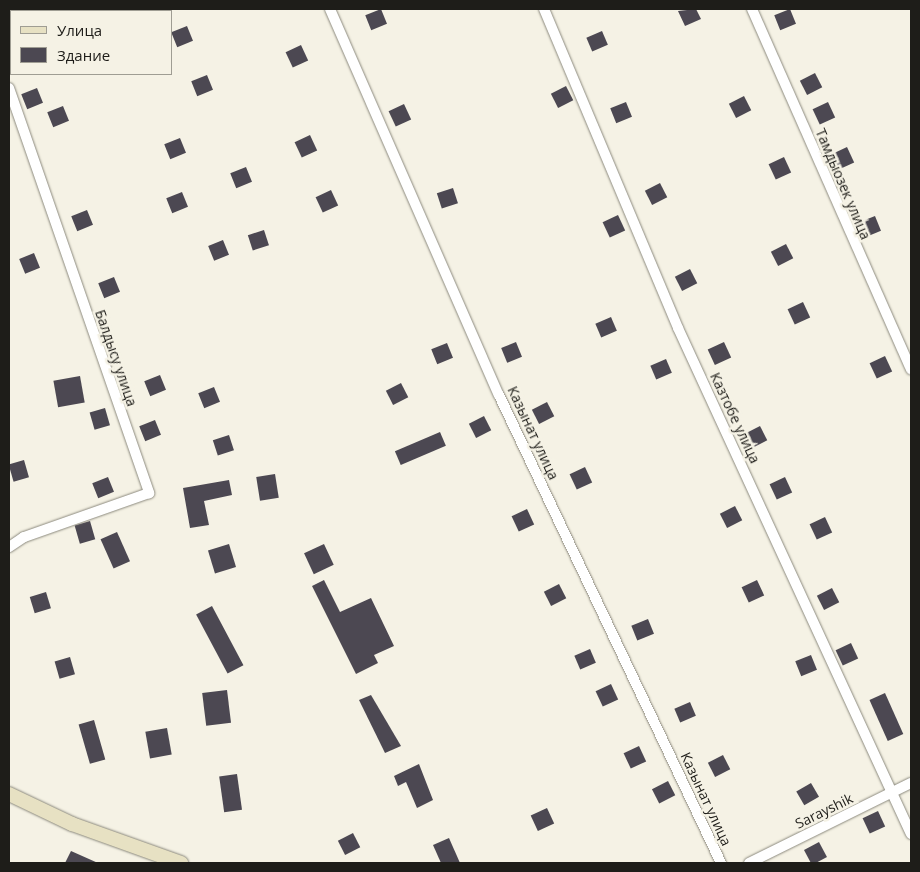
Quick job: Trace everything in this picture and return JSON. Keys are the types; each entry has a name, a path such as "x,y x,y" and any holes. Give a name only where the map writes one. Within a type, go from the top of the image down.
{"main road":[{"path":"9,794 72,824 181,863"}],"street":[{"name":"Казынат улица","path":"330,9 499,395 721,863"},
{"name":"Казтобе улица","path":"544,9 678,328 911,834"},
{"name":"Тамдыозек улица","path":"752,9 911,369"},
{"name":"Балдысу улица","path":"9,88 150,493 24,537 9,547"},
{"name":"Sarayshik","path":"749,863 911,783"}],"building":[{"path":"381,9 387,24 371,30 365,15"},
{"path":"696,9 701,19 685,26 678,11"},
{"path":"790,9 796,24 780,30 774,15"},
{"path":"187,26 193,41 177,47 172,32"},
{"path":"602,31 608,45 592,51 586,38"},
{"path":"301,45 308,60 293,68 286,52"},
{"path":"815,73 822,87 807,95 800,81"},
{"path":"207,75 213,90 197,96 191,81"},
{"path":"566,86 573,100 558,108 551,94"},
{"path":"37,88 43,103 27,109 21,94"},
{"path":"744,96 751,110 736,118 729,104"},
{"path":"626,102 632,117 616,123 610,108"},
{"path":"828,102 835,117 820,125 813,109"},
{"path":"404,104 411,119 396,127 389,111"},
{"path":"63,106 69,121 53,127 47,112"},
{"path":"310,135 317,150 302,158 295,142"},
{"path":"180,138 186,153 170,159 164,144"},
{"path":"847,147 854,162 839,170 832,154"},
{"path":"784,157 791,172 776,180 769,164"},
{"path":"246,167 252,182 236,188 230,173"},
{"path":"660,183 667,197 652,205 645,191"},
{"path":"453,188 458,203 442,208 437,193"},
{"path":"331,190 338,205 323,213 316,197"},
{"path":"182,192 188,207 172,213 166,198"},
{"path":"87,210 93,225 77,231 71,216"},
{"path":"618,215 625,230 610,238 603,222"},
{"path":"875,216 881,231 865,237 859,222"},
{"path":"264,230 269,245 253,250 248,235"},
{"path":"223,240 229,255 214,261 208,246"},
{"path":"786,244 793,258 778,266 771,252"},
{"path":"34,253 40,268 25,274 19,259"},
{"path":"690,269 697,283 682,291 675,277"},
{"path":"114,277 120,292 104,298 98,283"},
{"path":"803,302 810,317 795,325 788,309"},
{"path":"611,317 617,331 601,337 595,324"},
{"path":"516,342 522,357 507,363 501,348"},
{"path":"724,342 731,357 715,365 708,350"},
{"path":"447,343 453,358 437,364 431,349"},
{"path":"885,356 892,371 877,379 870,363"},
{"path":"666,359 672,373 656,379 650,366"},
{"path":"160,375 166,390 150,396 144,381"},
{"path":"80,376 85,403 58,407 53,381"},
{"path":"401,383 408,397 393,405 386,391"},
{"path":"214,387 220,402 204,408 198,393"},
{"path":"547,402 554,416 539,424 532,410"},
{"path":"105,408 110,425 95,430 90,412"},
{"path":"484,416 491,430 476,438 469,424"},
{"path":"155,420 161,435 145,441 139,426"},
{"path":"760,426 767,440 752,448 745,434"},
{"path":"440,432 446,446 401,465 395,451"},
{"path":"229,435 234,450 218,455 213,440"},
{"path":"24,460 29,477 14,482 9,464"},
{"path":"585,467 592,482 577,490 570,474"},
{"path":"275,474 279,498 260,501 256,477"},
{"path":"108,477 114,492 98,498 92,483"},
{"path":"785,477 792,492 777,500 770,484"},
{"path":"229,480 232,495 204,501 209,525 190,528 183,488"},
{"path":"735,506 742,520 727,528 720,514"},
{"path":"527,509 534,524 519,532 512,516"},
{"path":"825,517 832,532 817,540 810,524"},
{"path":"90,521 95,539 80,544 75,525"},
{"path":"117,532 130,561 114,569 101,539"},
{"path":"229,544 236,567 215,573 208,550"},
{"path":"324,544 334,565 314,574 304,553"},
{"path":"324,580 340,612 371,598 394,646 374,655 378,663 356,674 312,586"},
{"path":"757,580 764,595 749,603 742,587"},
{"path":"559,584 566,598 551,606 544,592"},
{"path":"832,588 839,602 824,610 817,596"},
{"path":"46,592 51,608 35,613 30,597"},
{"path":"212,606 243,665 228,674 196,614"},
{"path":"648,619 654,634 637,641 631,626"},
{"path":"851,643 858,658 843,666 836,650"},
{"path":"590,649 596,663 580,669 574,656"},
{"path":"811,655 817,670 801,676 795,661"},
{"path":"70,657 75,674 60,679 55,661"},
{"path":"611,684 618,699 603,707 596,691"},
{"path":"227,690 231,723 206,726 202,693"},
{"path":"885,693 903,734 888,741 869,700"},
{"path":"371,695 401,746 385,753 359,700"},
{"path":"690,702 696,716 680,722 674,709"},
{"path":"94,720 105,759 90,764 79,724"},
{"path":"167,728 172,755 150,758 145,732"},
{"path":"639,746 646,761 631,769 624,753"},
{"path":"723,755 730,769 715,777 708,763"},
{"path":"419,764 433,800 417,808 406,782 398,786 394,776"},
{"path":"237,774 242,810 224,812 219,777"},
{"path":"668,781 675,795 659,803 652,789"},
{"path":"811,783 819,797 804,805 796,791"},
{"path":"547,808 554,823 538,831 531,816"},
{"path":"878,811 885,826 870,834 863,818"},
{"path":"353,833 360,847 345,855 338,841"},
{"path":"449,838 460,863 441,863 433,845"},
{"path":"819,842 827,857 816,863 811,863 804,850"},
{"path":"71,851 98,863 65,863"}]}
